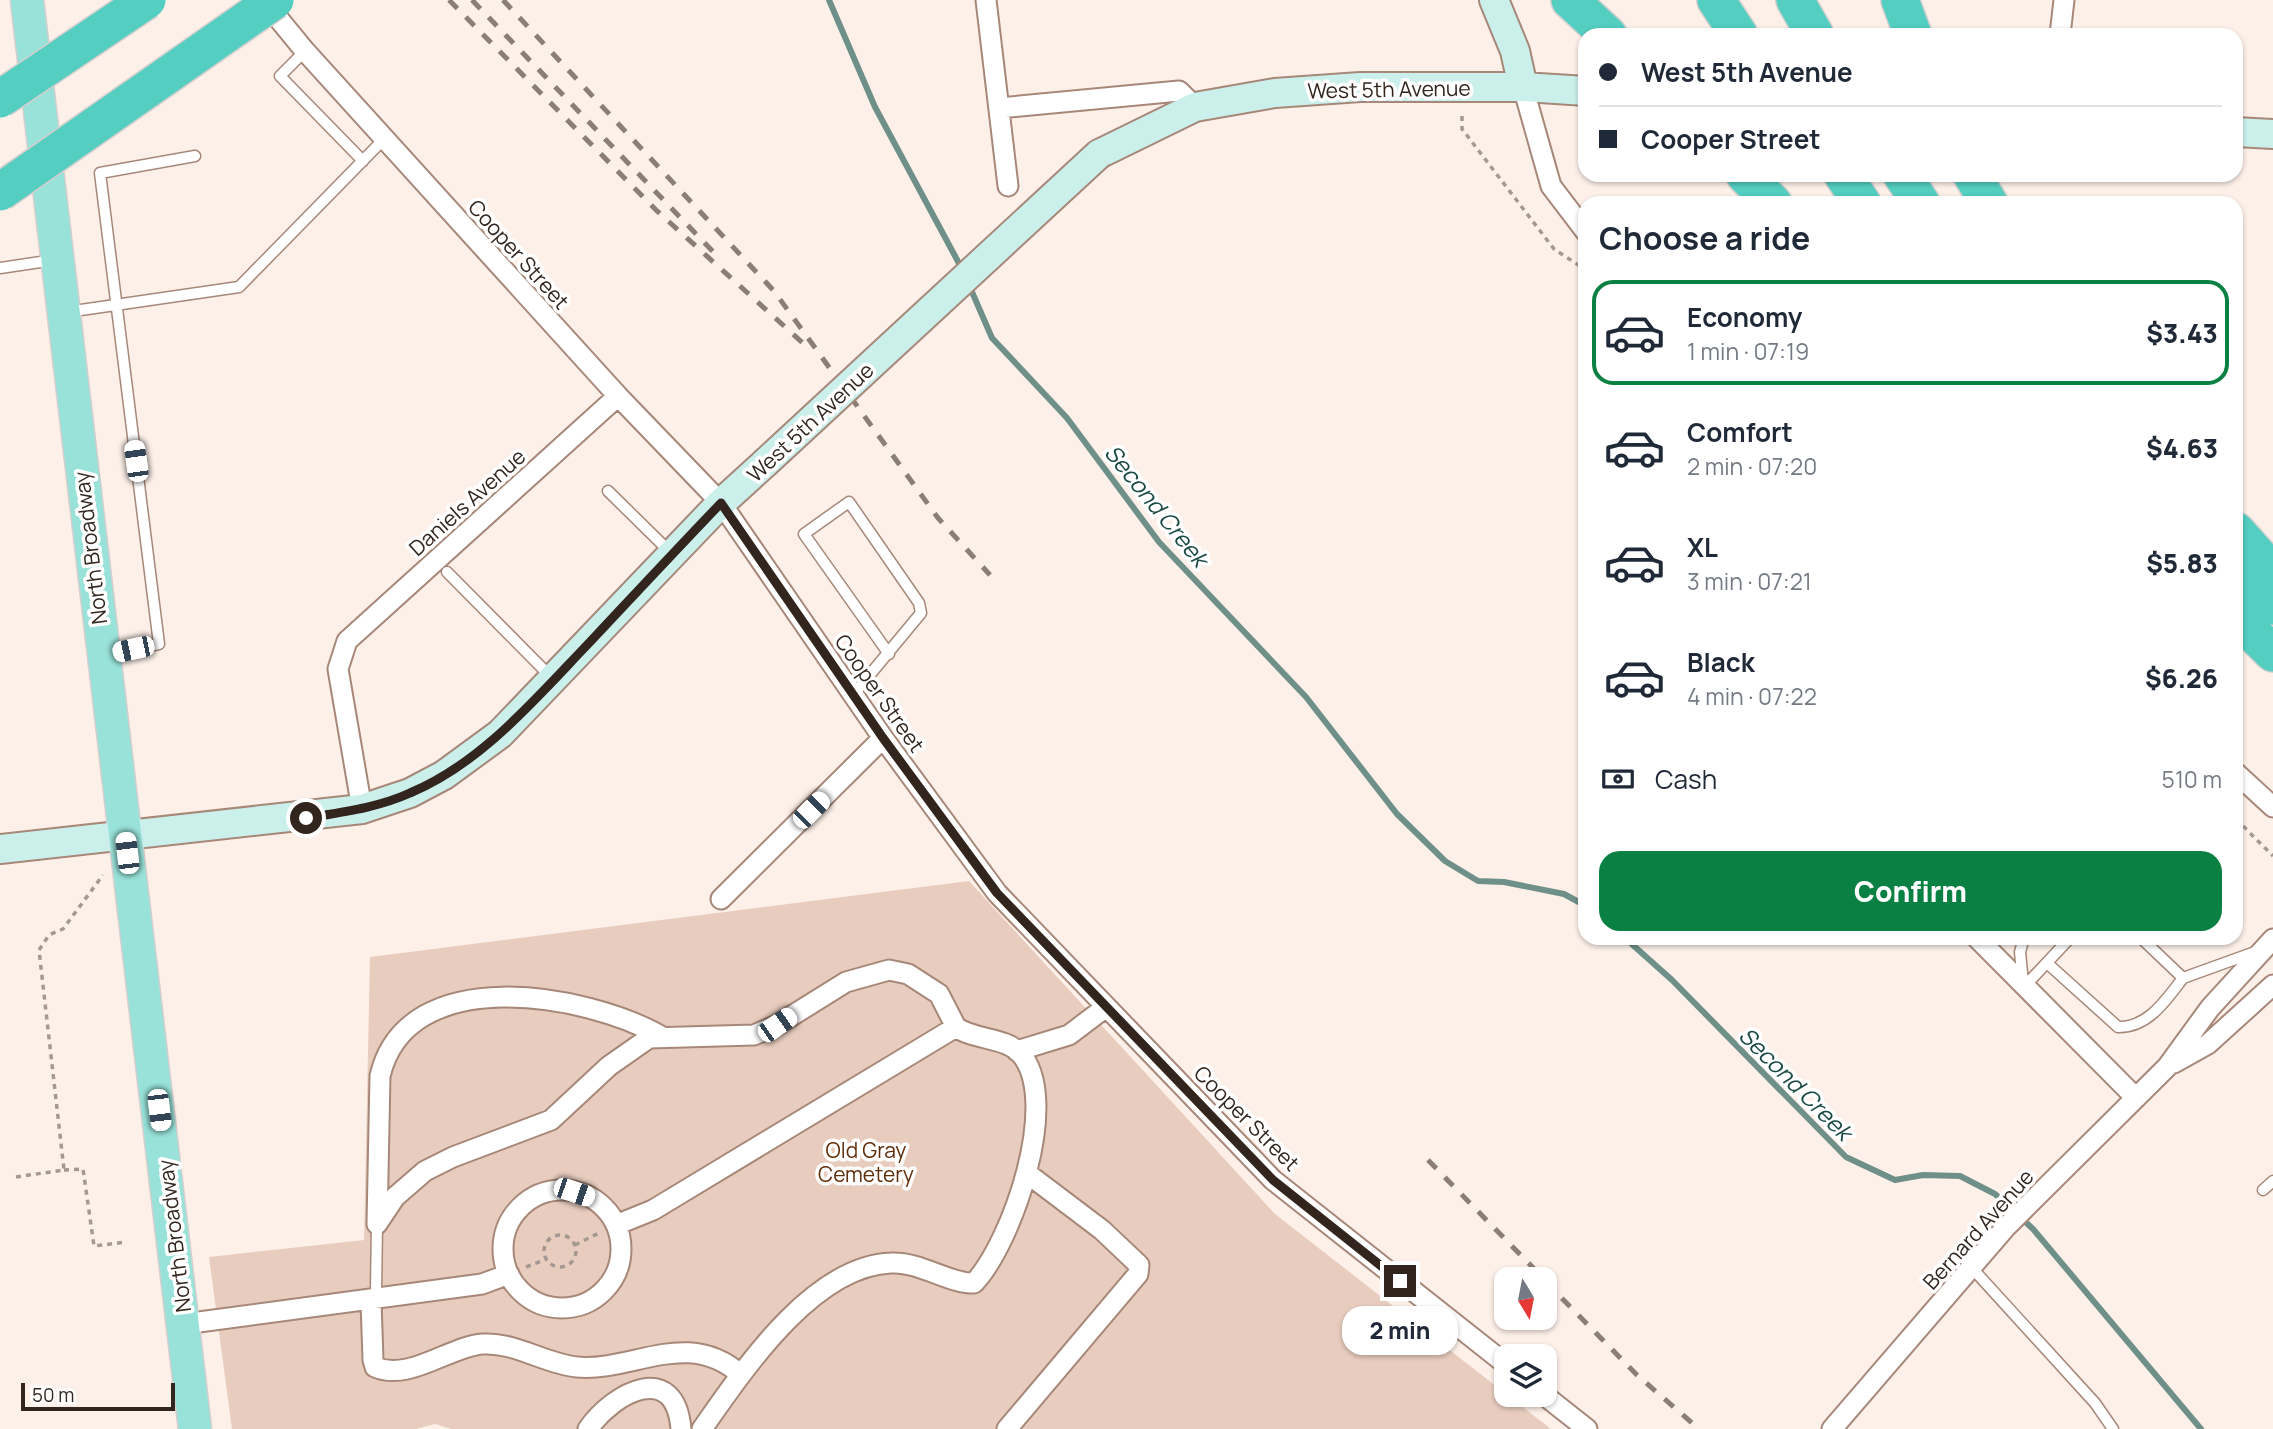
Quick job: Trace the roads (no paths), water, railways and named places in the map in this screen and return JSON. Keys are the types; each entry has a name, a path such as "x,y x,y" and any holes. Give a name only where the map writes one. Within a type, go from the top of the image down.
{"highway":[{"path":"0,99 147,0"},
{"path":"0,192 275,0"},
{"path":"1570,0 1601,28"},
{"path":"1900,0 1910,28"},
{"path":"1752,182 1766,196"},
{"path":"2243,539 2273,572"},
{"path":"2243,578 2273,606"},
{"path":"2243,624 2273,653"},
{"path":"2243,646 2273,671"}],"main road":[{"name":"North Broadway","path":"27,0 195,1429"}],"street":[{"name":"Cooper Street","path":"263,0 304,51 618,396 721,503 883,738 997,893 1273,1180 1494,1355"},
{"path":"986,0 1008,186"},
{"path":"1494,0 1515,51 1522,87 1551,186 1578,221"},
{"path":"2061,28 2064,0"},
{"path":"0,83 36,78"},
{"name":"West 5th Avenue","path":"0,849 362,809 410,793 464,763 500,734 721,503 1099,155 1195,107 1287,92 1360,88 1522,87 1578,90"},
{"path":"999,108 1179,90 1195,107"},
{"path":"2243,132 2273,134"},
{"name":"Daniels Avenue","path":"362,809 338,669 348,641 618,396"},
{"path":"721,899 883,738"},
{"path":"2243,779 2273,807"},
{"name":"Bernard Avenue","path":"1832,1429 2006,1227 2167,1067 2210,1008 2269,944"},
{"path":"1984,945 2136,1098"},
{"path":"377,1224 395,1197 425,1171 453,1157 551,1120 620,1058 649,1038 661,1035 700,1039 754,1035 777,1025 846,982 889,970 908,974 939,994 956,1027 1017,1051 1026,1061 1034,1089 1028,1174 1006,1234 974,1283 895,1262 865,1268 810,1298 741,1375 702,1429"},
{"name":"Bernard Avenue","path":"2167,1067 2208,1044 2273,985"},
{"path":"377,1224 380,1076 383,1063 395,1043 426,1015 467,1001 515,997 615,1014 639,1022 661,1035"},
{"path":"1017,1051 1069,1035 1106,1007"},
{"path":"616,1225 653,1210 956,1027"},
{"path":"1007,1429 1138,1274 1139,1265 1101,1230 1028,1174"},
{"path":"556,1191 574,1192 592,1198 606,1209 616,1225 621,1242 617,1269 602,1293 587,1303 569,1308 551,1307 533,1301 519,1289 509,1274 503,1256 504,1238 511,1220 522,1206 538,1195 556,1191"},
{"path":"184,1324 482,1284 509,1274"},
{"path":"371,1301 373,1360 375,1367 381,1370 411,1367 467,1348 490,1344 577,1367 620,1363 648,1354 706,1355 733,1367 741,1375"},
{"path":"589,1429 602,1410 622,1395 644,1388 659,1390 670,1396 677,1405 681,1429"},
{"path":"1557,1405 1587,1429"}],"lane":[{"path":"304,51 280,76 363,161"},
{"path":"64,312 239,287 384,139"},
{"path":"103,655 159,644 100,173 195,156"},
{"path":"0,268 58,260"},
{"path":"608,491 672,554"},
{"path":"853,695 889,653 921,613 919,603 849,502 804,534 889,653"},
{"path":"447,572 554,679"},
{"path":"2047,963 2118,1027 2134,1028 2162,1006 2183,978 2269,944"},
{"path":"2022,945 2020,952 2024,987"},
{"path":"2024,987 2064,945"},
{"path":"2148,945 2183,978"},
{"path":"2263,1190 2273,1181"},
{"path":"371,1301 376,1292 377,1224"},
{"path":"1972,1268 2095,1403 2113,1429"}],"waterway":[{"name":"Second Creek","path":"829,0 875,107 962,269"},
{"name":"Second Creek","path":"969,285 992,338 1067,418 1159,542 1306,697 1397,814 1445,861 1478,881 1504,882 1564,894 1578,902"},
{"name":"Second Creek","path":"1633,945 1672,980 1846,1157 1895,1180 1923,1175 1960,1176 1995,1194 2033,1229 2201,1429"}],"railway":[{"path":"449,0 656,210 805,345"},
{"path":"472,0 721,260"},
{"path":"503,0 774,291 938,518 990,575"},
{"path":"1428,1160 1532,1267"},
{"path":"1558,1294 1637,1375 1699,1429"}],"park label":[{"name":"Old Gray Cemetery","path":"866,1162"}]}
